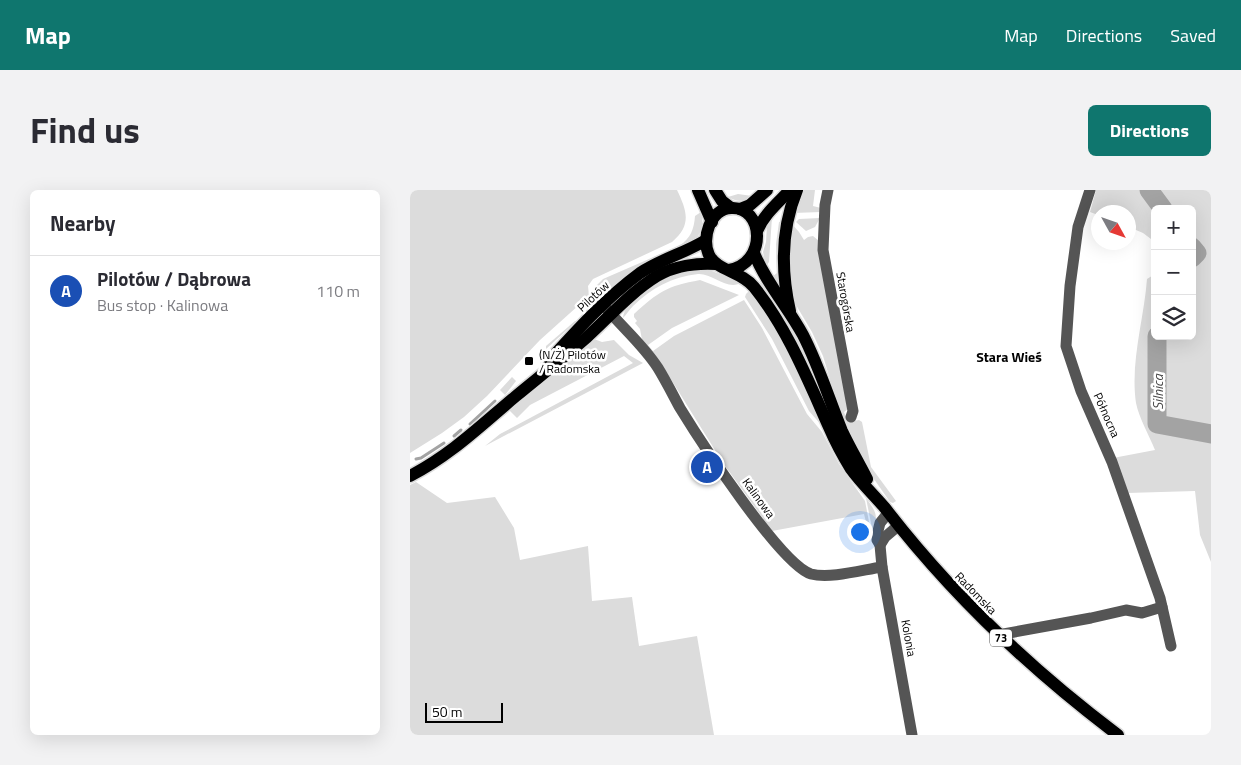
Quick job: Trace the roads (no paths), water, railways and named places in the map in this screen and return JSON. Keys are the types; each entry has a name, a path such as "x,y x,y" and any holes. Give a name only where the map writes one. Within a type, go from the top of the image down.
{"main road":[{"path":"698,190 712,222"},
{"path":"715,190 722,200 750,217 757,231"},
{"path":"716,264 709,256 706,240 712,222 718,214 750,205 767,190"},
{"path":"729,270 743,265 754,253 760,223 790,190"},
{"path":"790,314 783,257 784,236 796,190"},
{"name":"Pilotów","path":"410,476 427,467 462,443 515,396 569,353 640,273 706,240"},
{"name":"Radomska","path":"754,253 759,266 790,314 812,354 843,432 874,495"},
{"name":"Pilotów","path":"607,309 658,275 691,265 716,264"},
{"name":"73","path":"716,264 729,270"},
{"name":"Radomska","path":"729,270 747,280 768,306 784,331 829,428 847,461 898,526 950,586 998,636 1068,697 1118,735"}],"street":[{"name":"Starogórska","path":"828,190 825,206 823,250 853,411 851,417"},
{"name":"Północna","path":"1090,190 1078,227 1070,286 1066,346 1081,391 1112,462 1162,607 1171,646"},
{"name":"Kalinowa","path":"607,309 658,367 681,409 717,465 780,549 792,562 810,574 824,576 882,567"},
{"name":"Kolonia","path":"888,513 880,523 877,540 880,545 882,567 912,735"},
{"path":"880,545 885,537 898,526"},
{"path":"998,636 1126,610 1142,613 1162,607"}],"waterway":[{"name":"Silnica","path":"1149,190 1160,205"},
{"name":"Silnica","path":"1157,340 1157,424 1211,434"},
{"path":"470,424 495,401"},
{"path":"454,436 461,430"},
{"path":"416,459 421,458 444,443"}],"place":[{"name":"(N/Ż) Pilotów / Radomska","path":"529,361"},
{"name":"Pilotów / Dąbrowa","path":"707,467"}],"district":[{"name":"Stara Wieś","path":"1009,356"}]}
